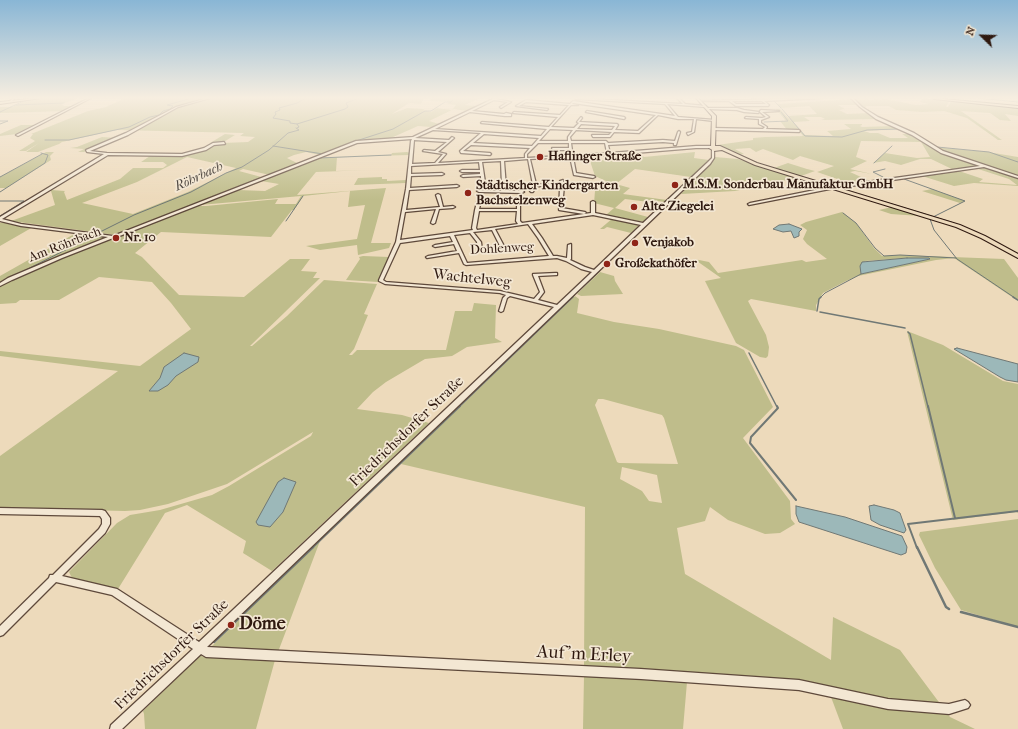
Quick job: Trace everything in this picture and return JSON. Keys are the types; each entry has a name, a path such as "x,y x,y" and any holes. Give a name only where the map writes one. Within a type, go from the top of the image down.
{"main road":[{"path":"714,132 715,148 756,164 962,227 983,236 1018,256"}],"street":[{"path":"16,134 20,132"},
{"path":"131,132 86,152 107,154 182,155 206,149 213,144 224,143"},
{"name":"Am Röhrbach","path":"0,285 10,279 54,260 356,142 414,138 424,132"},
{"path":"473,132 541,137"},
{"path":"532,191 535,185 525,155 545,132"},
{"path":"553,149 570,149 569,137 573,132"},
{"path":"593,136 610,136 612,132"},
{"path":"678,148 675,146 679,132"},
{"path":"688,134 693,132"},
{"path":"908,132 942,152 1018,177"},
{"path":"483,133 461,152 490,154"},
{"path":"449,141 414,138 408,189 398,242 591,214"},
{"path":"436,152 454,138"},
{"path":"537,142 676,142"},
{"path":"607,143 609,154"},
{"path":"471,144 532,147"},
{"path":"410,165 609,154 699,146 715,148"},
{"name":"Friedrichsdorfer Straße","path":"115,729 710,163 715,148"},
{"path":"424,151 445,154 435,164"},
{"path":"0,219 107,154"},
{"path":"571,156 575,174 593,177"},
{"path":"502,160 504,187 502,192"},
{"path":"480,161 482,175 480,190 522,192"},
{"path":"750,204 834,188 983,166"},
{"path":"462,171 481,171"},
{"path":"409,175 442,174"},
{"path":"463,176 482,175"},
{"path":"562,180 561,206 564,210 645,225"},
{"path":"444,182 446,187"},
{"path":"535,185 562,186"},
{"path":"408,189 457,186"},
{"path":"433,223 440,208 438,195"},
{"path":"519,200 518,221 521,224"},
{"path":"475,230 474,228 479,202"},
{"path":"591,214 593,202"},
{"path":"404,211 453,207"},
{"path":"477,210 518,210"},
{"path":"0,219 21,225 115,237"},
{"path":"529,223 551,257 561,257 582,268 595,272"},
{"path":"493,228 502,246"},
{"path":"470,231 479,242 480,249"},
{"name":"Dohlenweg","path":"451,234 459,252 466,264 469,265 551,257"},
{"name":"Wachtelweg","path":"398,242 381,280 383,282 500,292 558,307"},
{"name":"Dohlenweg","path":"435,246 455,243"},
{"path":"567,260 569,259 570,244"},
{"name":"Dohlenweg","path":"428,257 459,252"},
{"path":"536,301 542,292 535,276 555,274"},
{"path":"501,311 505,298 509,294"},
{"path":"0,511 102,513 106,518 106,524 102,531 0,632"},
{"name":"Auf'm Erley","path":"53,578 114,592 206,652 213,653 641,674 799,685 888,704 949,709 965,705"}],"shaded area":[{"path":"5,132 21,132 0,136 0,134"},
{"path":"36,132 108,132 62,142 38,152 26,152 39,143 26,151 19,151 35,141 30,138 33,134 31,134"},
{"path":"203,132 404,132 391,138 360,140 320,155 306,152 294,155 287,158 299,164 270,175 243,169 239,171 265,178 116,235 11,221 55,205 51,191 49,191 51,190 65,191 67,200 120,179 133,168 163,168 167,165 163,162 141,162 150,156 181,156 191,154 206,149 215,143 210,143 225,134 235,135 222,143 248,142 255,137 240,136 244,133","holes":["187,157 236,168 188,192 133,214 82,203 137,182"]},
{"path":"800,132 802,132 805,135 833,136 828,132 867,132 878,133 890,138 908,138 902,134 912,134 936,150 979,166 954,170 931,159 920,159 901,165 885,161 873,163 885,153 917,158 930,157 921,142 861,141 856,157 867,161 850,169 872,174 855,171 850,172 870,181 852,184 817,172 834,166 800,156 793,160 763,149 756,152 750,148 735,149 744,154 737,155 717,145 753,140 753,138 803,136"},
{"path":"987,132 991,132 1002,140 998,140"},
{"path":"102,137 117,138 84,152 78,152 84,149 70,148 77,147"},
{"path":"934,147 988,152 1018,157 1018,176 951,155"},
{"path":"46,152 54,152 50,156 51,160 6,188 0,188 0,177"},
{"path":"695,152 694,158 709,160 691,177 635,169 616,184 630,188 623,194 667,200 665,202 651,200 649,202 625,199 615,208 648,217 644,222 606,215 614,208 594,203 595,191 606,181 595,176 590,161 631,158 626,154 638,153 644,157"},
{"path":"392,153 410,153 409,155 353,157 391,155"},
{"path":"337,157 336,171 369,170 316,172 297,195 386,188 371,243 391,243 389,248 358,255 357,245 320,250 306,246 357,239 365,205 348,207 350,191 303,196 294,210 292,210 271,237 161,232 135,253 142,257 179,295 244,297 290,259 310,259 301,271 317,272 313,278 320,278 250,346 252,346 287,316 324,280 377,284 364,314 368,315 354,349 349,355 352,355 357,350 446,350 455,311 472,311 474,303 496,305 495,338 502,342 467,347 452,356 425,359 386,382 373,392 357,409 402,415 429,423 272,571 243,553 246,541 187,505 165,513 118,589 72,578 69,572 117,523 130,515 160,510 212,495 311,436 313,432 227,484 168,504 140,510 125,511 0,508 0,456 118,371 0,356 0,351 140,366 191,329 171,303 152,282 99,277 59,300 20,300 16,303 0,304 0,286 28,272 62,258 197,206 278,199 275,204 296,204 301,196 200,205 238,190 265,191 279,184 261,181 318,158"},
{"path":"715,157 738,159 798,178 782,181 784,183 768,184 735,191 681,194"},
{"path":"788,163 815,171 801,176 774,168"},
{"path":"982,167 1018,177 1018,186 974,183 954,186 922,176 959,171 983,179 979,182 1017,185 1009,179 975,168"},
{"path":"382,177 382,179 387,179 387,181 406,180 406,183 354,185 358,178"},
{"path":"932,189 965,201 960,203 922,191"},
{"path":"892,207 920,216 891,214 879,210"},
{"path":"842,212 856,223 874,248 882,256 900,255 1004,259 1018,278 1018,301 954,258 936,260 858,276 823,293 816,305 816,311 751,299 748,301 766,335 769,347 768,356 766,358 760,357 736,343 705,281 721,278 694,259 709,262 718,273 802,260 806,262 827,259 807,244 803,239 807,230 800,225","holes":["907,258 930,259 861,274 865,261"]},
{"path":"613,218 639,225 631,233 607,227 600,229"},
{"path":"4,222 18,226 33,227 0,246 0,223"},
{"path":"76,233 110,237 0,283 0,276"},
{"path":"359,257 389,257 378,282 346,280 360,259"},
{"path":"600,272 614,276 615,281 623,294 581,296 577,294"},
{"path":"575,296 579,299 577,313 614,322 659,329 736,346 744,350 773,407 743,438 790,501 791,519 795,524 780,533 765,534 728,520 710,507 705,521 677,528 685,574 831,660 833,617 900,650 950,717 975,729 843,729 831,697 831,687 801,681 584,666 585,507 401,464","holes":["598,399 603,399 662,415 678,464 617,462 595,405","622,467 657,475 662,503 649,501 642,491 620,479"]},
{"path":"907,331 943,345 1003,381 1018,384 1018,513 1016,512 953,520"},
{"path":"1018,519 1018,627 961,610 935,568 919,535 920,532"},
{"path":"320,541 278,652 210,649 212,646"},
{"path":"201,655 203,657 275,660 256,729 145,729 143,711"},
{"path":"584,676 687,682 683,729 583,729"}],"water":[{"path":"789,224 802,229 799,232 799,236 794,238 791,231 783,232 773,229 779,225"},
{"path":"907,258 930,259 861,274 860,266 862,262"},
{"path":"957,348 1018,364 1018,382 1006,380 1000,377 954,349"},
{"path":"184,353 199,357 198,362 176,376 168,385 158,391 149,391 160,378 164,367"},
{"path":"284,478 296,482 283,512 270,527 258,525 256,522 278,482"},
{"path":"874,505 900,513 906,530 904,533 880,525 871,520 869,506"},
{"path":"796,506 845,517 902,536 907,547 906,553 901,555 799,522 796,514"}],"waterway":[{"path":"45,140 69,140 106,132"},
{"name":"Röhrbach","path":"273,146 288,133 292,132"},
{"path":"356,141 384,132"},
{"path":"802,132 805,136 842,137 860,132"},
{"name":"Röhrbach","path":"98,233 134,215 191,192 226,173 242,167 273,146"},
{"path":"273,146 323,154"},
{"path":"874,163 892,146"},
{"path":"937,147 989,152 1018,162"},
{"path":"0,192 45,163 48,155 41,153"},
{"path":"729,153 745,160"},
{"path":"0,177 42,154"},
{"path":"319,158 391,155"},
{"path":"883,177 873,172 885,169"},
{"path":"904,179 965,201 934,217"},
{"path":"846,190 934,217"},
{"path":"286,221 303,196"},
{"path":"0,201 24,201 0,216"},
{"path":"843,213 856,223 875,248 884,256 900,255 956,258"},
{"path":"934,217 977,232"},
{"path":"930,219 934,230 957,259 1015,298"},
{"name":"Röhrbach","path":"16,275 95,235"},
{"path":"577,293 600,271"},
{"path":"817,311 819,299 825,293 861,274"},
{"name":"Röhrbach","path":"0,283 5,280"},
{"path":"459,407 573,297"},
{"path":"1013,297 1018,300"},
{"path":"820,312 905,328"},
{"path":"908,332 910,334 928,407"},
{"path":"749,353 777,407"},
{"path":"312,548 460,406"},
{"path":"777,406 778,408 751,437 750,443 796,500"},
{"path":"928,406 955,518"},
{"path":"917,548 908,524 1018,511"},
{"path":"214,642 313,547"},
{"path":"917,547 946,607 949,609"},
{"path":"961,612 1018,627"}],"place":[{"name":"Haflinger Straße","path":"540,157"},
{"name":"M.S.M. Sonderbau Manufaktur GmbH","path":"675,185"},
{"name":"Städtischer Kindergarten Bachstelzenweg","path":"468,193"},
{"name":"Alte Ziegelei","path":"634,207"},
{"name":"Nr. 10","path":"116,238"},
{"name":"Venjakob","path":"635,243"},
{"name":"Großekathöfer","path":"607,264"},
{"name":"Döme","path":"231,625"}]}
